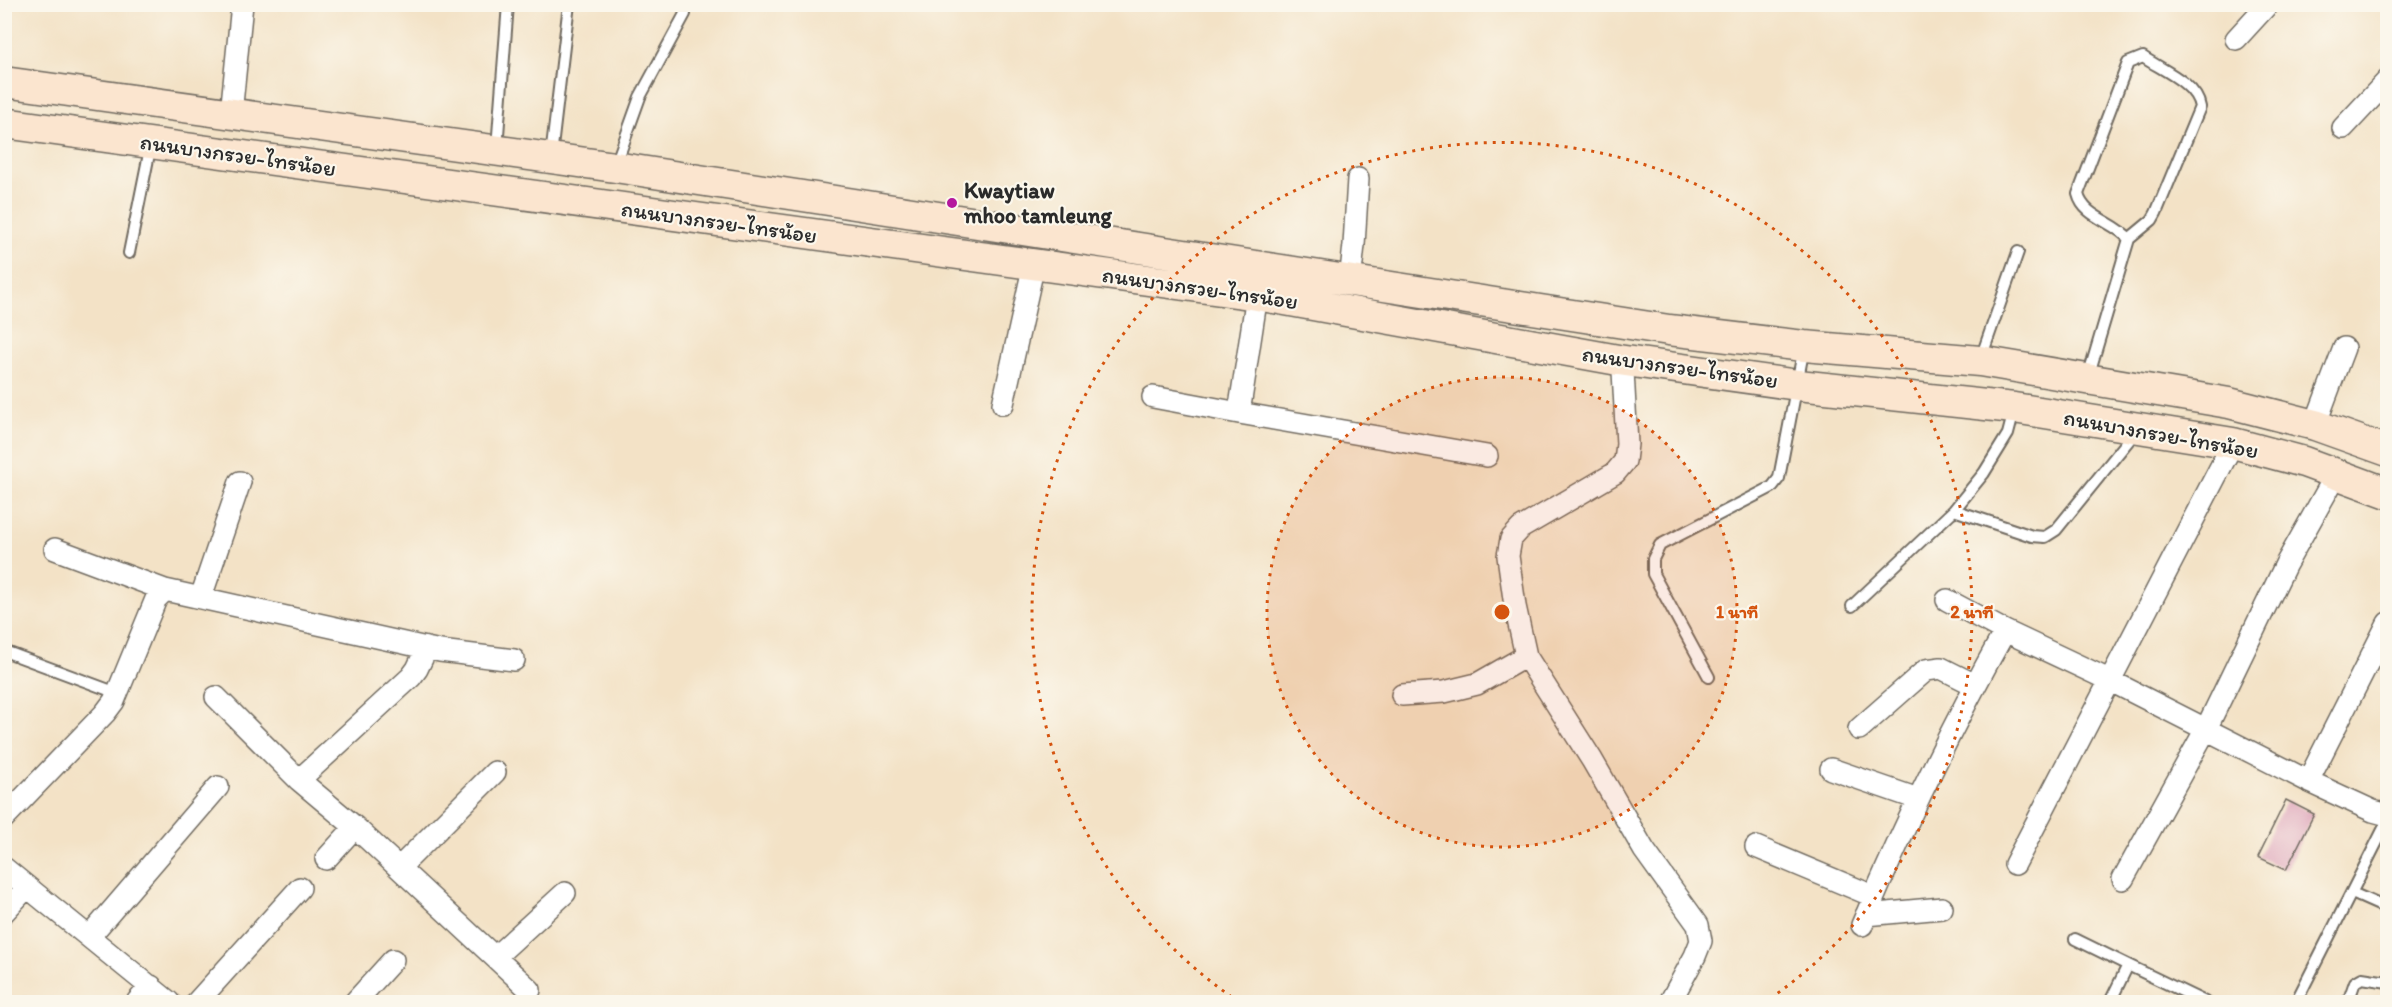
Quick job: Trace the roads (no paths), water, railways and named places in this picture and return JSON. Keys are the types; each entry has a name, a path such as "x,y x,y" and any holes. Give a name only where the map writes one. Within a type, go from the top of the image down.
{"main road":[{"name":"ถนนบางกรวย-ไทรน้อย","path":"4,82 615,167 1669,330 1804,346 1980,361 2229,403 2315,425 2388,451"},
{"path":"45,129 50,89"},
{"name":"ถนนบางกรวย-ไทรน้อย","path":"4,123 1257,295 1618,360 1798,385 2014,408 2233,443 2304,462 2388,494"}],"street":[{"path":"231,114 242,4"},
{"path":"2236,39 2268,4"},
{"path":"2343,128 2388,80"},
{"path":"1350,281 1358,179"},
{"path":"1003,405 1034,264"},
{"path":"1239,414 1257,295"},
{"path":"2315,425 2344,348"},
{"path":"1618,360 1623,371 1627,444 1625,461 1615,473 1592,484 1521,528 1512,539 1509,556 1515,606 1526,656 1592,759 1644,850 1698,925 1701,941 1670,1002"},
{"path":"1153,397 1487,456"},
{"path":"2015,864 2233,443"},
{"path":"2123,879 2206,729 2286,564 2336,475"},
{"path":"201,597 240,482"},
{"path":"55,549 165,590 427,648 514,660"},
{"path":"4,818 105,713 117,693 156,598 165,590"},
{"path":"1947,600 2308,781 2373,811 2388,815"},
{"path":"2308,781 2388,623"},
{"path":"1867,912 1918,799 1975,685 2005,631"},
{"path":"299,780 411,676 427,648"},
{"path":"1402,695 1444,692 1477,684 1526,656"},
{"path":"1859,729 1926,670 1941,668 1975,685"},
{"path":"216,698 299,780 355,827 530,990"},
{"path":"1831,769 1918,799"},
{"path":"399,868 495,772"},
{"path":"90,936 218,787"},
{"path":"326,859 355,827"},
{"path":"1756,847 1867,912 1942,908"},
{"path":"4,868 169,1002"},
{"path":"4,912 27,886"},
{"path":"197,1002 300,888"},
{"path":"495,957 565,893"},
{"path":"356,1002 393,960"},
{"path":"137,1002 151,986"}],"lane":[{"path":"496,151 508,4"},
{"path":"551,159 570,4"},
{"path":"615,167 640,97 685,14 683,4"},
{"path":"2087,380 2129,239 2152,220 2156,213 2200,107 2193,90 2143,57 2128,63 2078,194 2080,204 2085,209 2124,232 2129,239"},
{"path":"129,252 151,143"},
{"path":"1980,361 2018,252"},
{"path":"1709,677 1653,574 1653,559 1660,545 1772,487 1779,478 1804,346"},
{"path":"1852,606 1954,510 1984,473 2008,434 2014,408"},
{"path":"1954,510 2032,536 2045,537 2056,530 2139,428"},
{"path":"4,651 117,693"},
{"path":"2296,1002 2388,820"},
{"path":"2352,893 2388,909"},
{"path":"2075,939 2205,1002"},
{"path":"2110,1002 2128,964"},
{"path":"2348,1002 2355,982 2362,978 2388,982"}],"place":[{"name":"Kwaytiaw mhoo tamleung","path":"952,203"}]}
